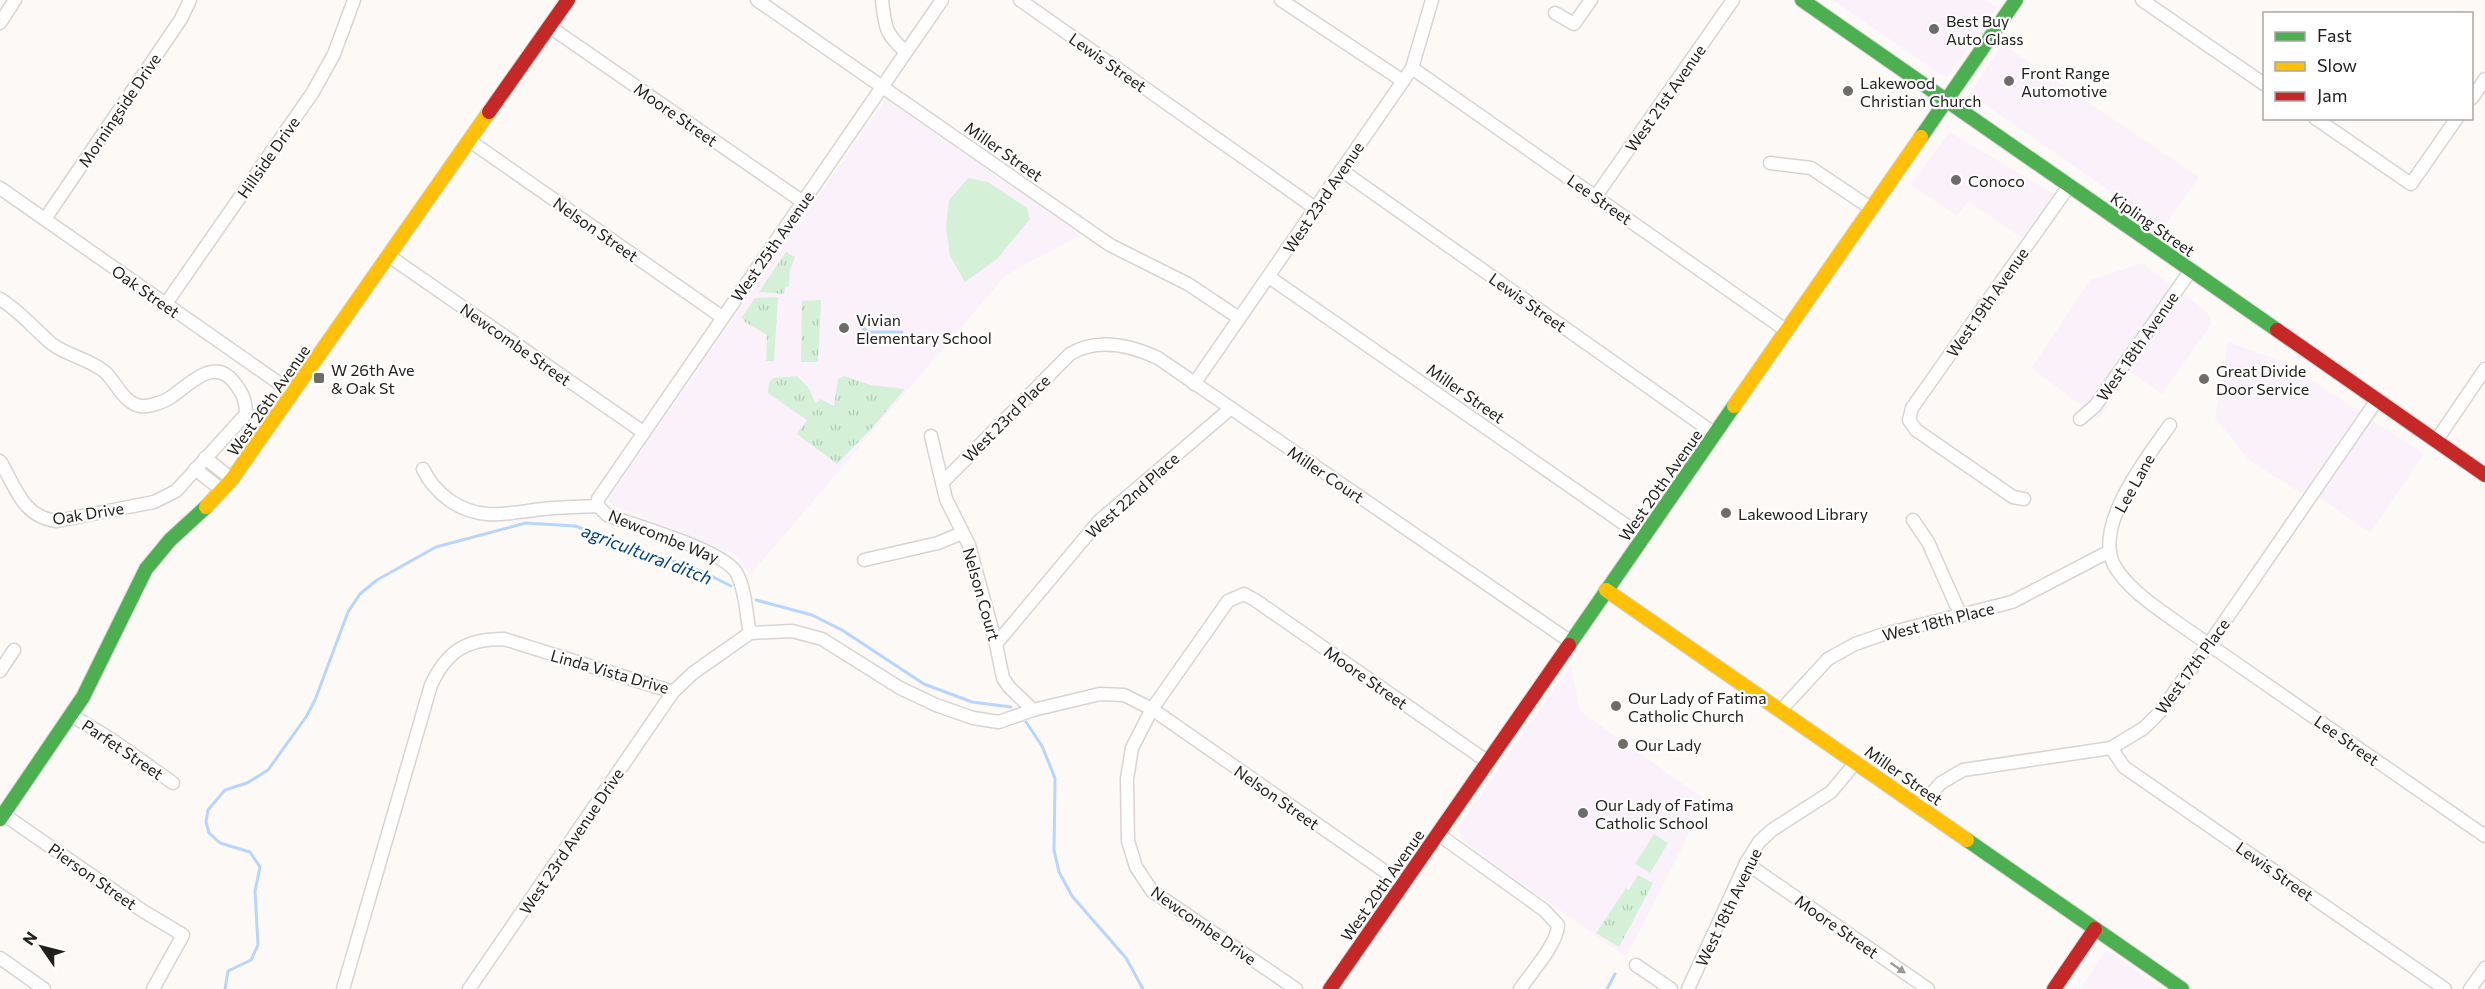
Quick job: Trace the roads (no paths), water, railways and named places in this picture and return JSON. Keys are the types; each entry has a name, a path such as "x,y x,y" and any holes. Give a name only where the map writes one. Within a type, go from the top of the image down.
{"street":[{"path":"1,20 15,0"},
{"name":"Morningside Drive","path":"45,219 181,19 190,0"},
{"name":"Hillside Drive","path":"165,305 313,92 334,54 354,0"},
{"name":"West 26th Avenue","path":"2,816 93,679 146,569 170,540 227,484 568,0"},
{"name":"Miller Street","path":"757,0 1110,245 1188,284 1239,318"},
{"path":"882,0 885,30 906,52"},
{"name":"West 25th Avenue","path":"602,492 942,0"},
{"name":"Lewis Street","path":"1020,0 1315,208"},
{"path":"1281,0 1403,81"},
{"name":"West 23rd Avenue","path":"1194,384 1412,68 1432,0"},
{"path":"1556,13 1574,24 1591,0"},
{"name":"West 21st Avenue","path":"1596,196 1733,0"},
{"name":"Kipling Street","path":"1802,0 2485,475"},
{"name":"West 20th Avenue","path":"1330,989 2016,0"},
{"path":"2142,0 2263,83"},
{"name":"Moore Street","path":"550,27 802,202"},
{"name":"Lee Street","path":"1412,68 1787,331"},
{"path":"2473,97 2485,79"},
{"path":"2318,120 2411,184 2456,120"},
{"name":"Nelson Street","path":"470,141 722,317"},
{"path":"1770,163 1803,165 1811,168 1872,209"},
{"name":"Lewis Street","path":"1341,170 1715,434"},
{"name":"West 19th Avenue","path":"2024,499 2013,497 1916,430 1909,420 1911,408 2069,186"},
{"name":"Oak Street","path":"0,188 293,393"},
{"name":"Newcombe Street","path":"389,256 643,432"},
{"name":"West 18th Avenue","path":"2080,419 2095,406 2191,270"},
{"name":"Miller Street","path":"1269,277 1643,537"},
{"name":"Oak Drive","path":"0,299 14,308 53,345 104,371 128,399 140,406 162,402 172,397 192,379 206,373 222,372 229,376 242,392 246,404 246,414 176,491 154,501 57,521 43,520 22,503 0,461"},
{"name":"Miller Court","path":"1070,354 1080,348 1096,344 1129,348 1158,358 1571,642"},
{"name":"West 23rd Place","path":"943,482 1070,354"},
{"path":"2436,441 2485,369"},
{"name":"West 17th Place","path":"1920,806 1941,783 1963,770 2111,748 2136,734 2159,713 2209,644 2377,400"},
{"name":"West 22nd Place","path":"996,644 1099,521 1230,409"},
{"name":"Lee Lane","path":"2110,551 2114,522 2126,492 2170,425"},
{"name":"Nelson Court","path":"931,436 946,499 969,545 1003,678 1033,710"},
{"path":"205,458 227,484"},
{"path":"195,469 227,484"},
{"name":"Newcombe Way","path":"423,469 428,480 440,494 474,513 494,515 598,506 607,514 714,554 731,565 737,573 750,633"},
{"name":"Newcombe Way","path":"598,506 598,499 602,492"},
{"path":"1913,520 1928,542 1961,616"},
{"path":"864,560 938,543 962,533"},
{"path":"2110,551 2115,565 2131,585 2160,610 2209,644"},
{"name":"West 18th Place","path":"1781,710 1828,659 1846,648 1881,634 2012,602 2110,551"},
{"name":"Miller Street","path":"1606,590 2182,989"},
{"name":"Moore Street","path":"1244,594 1488,762"},
{"name":"Newcombe Drive","path":"1244,594 1228,601 1152,709 1132,748 1127,779 1128,842 1136,867 1152,891 1296,989"},
{"path":"750,633 792,631 822,639 900,688 936,705 973,718 999,722 1033,710 1100,694 1124,695 1152,709"},
{"name":"Linda Vista Drive","path":"343,989 431,685 443,662 455,650 489,639 504,639 673,692 693,673 750,633"},
{"name":"Lee Street","path":"2209,644 2485,836"},
{"path":"0,671 14,650"},
{"name":"West 23rd Avenue Drive","path":"469,989 673,692"},
{"name":"Nelson Street","path":"1152,709 1403,884"},
{"name":"Parfet Street","path":"71,715 114,741 173,783"},
{"name":"Lewis Street","path":"2111,748 2124,767 2445,989"},
{"name":"West 18th Avenue","path":"1688,989 1746,863 1760,842 1772,830 1831,792 1856,762"},
{"name":"Pierson Street","path":"2,816 143,911 183,935 153,989"},
{"path":"1438,834 1544,910 1558,925 1558,932 1520,989"},
{"name":"Moore Street","path":"1746,863 1928,989"},
{"path":"2054,989 2095,929"},
{"path":"0,958 44,989"},
{"path":"1636,965 1671,989"},
{"path":"2470,989 2485,968"}],"waterway":[{"path":"863,328 868,332 902,332"},
{"name":"agricultural ditch","path":"225,989 228,971 251,960 258,945 255,891 260,867 250,852 220,843 209,833 206,822 208,810 225,790 247,783 268,770 306,717 315,700 348,612 360,594 377,580 436,547 526,523 575,526 703,572 731,586"},
{"name":"agricultural ditch","path":"756,600 812,615 842,630 924,684 972,702 1011,707"},
{"name":"agricultural ditch","path":"1026,722 1042,746 1055,778 1054,850 1059,872 1072,896 1126,958 1143,989"},
{"path":"1607,989 1615,974"}],"place":[{"name":"Best Buy Auto Glass","path":"1934,29"},
{"name":"Front Range Automotive","path":"2009,81"},
{"name":"Lakewood Christian Church","path":"1848,91"},
{"name":"Conoco","path":"1956,180"},
{"name":"Vivian Elementary School","path":"844,328"},
{"name":"W 26th Ave & Oak St","path":"319,378"},
{"name":"Great Divide Door Service","path":"2204,379"},
{"name":"Lakewood Library","path":"1726,513"},
{"name":"Our Lady of Fatima Catholic Church","path":"1616,706"},
{"name":"Our Lady","path":"1623,744"},
{"name":"Our Lady of Fatima Catholic School","path":"1583,813"}]}
